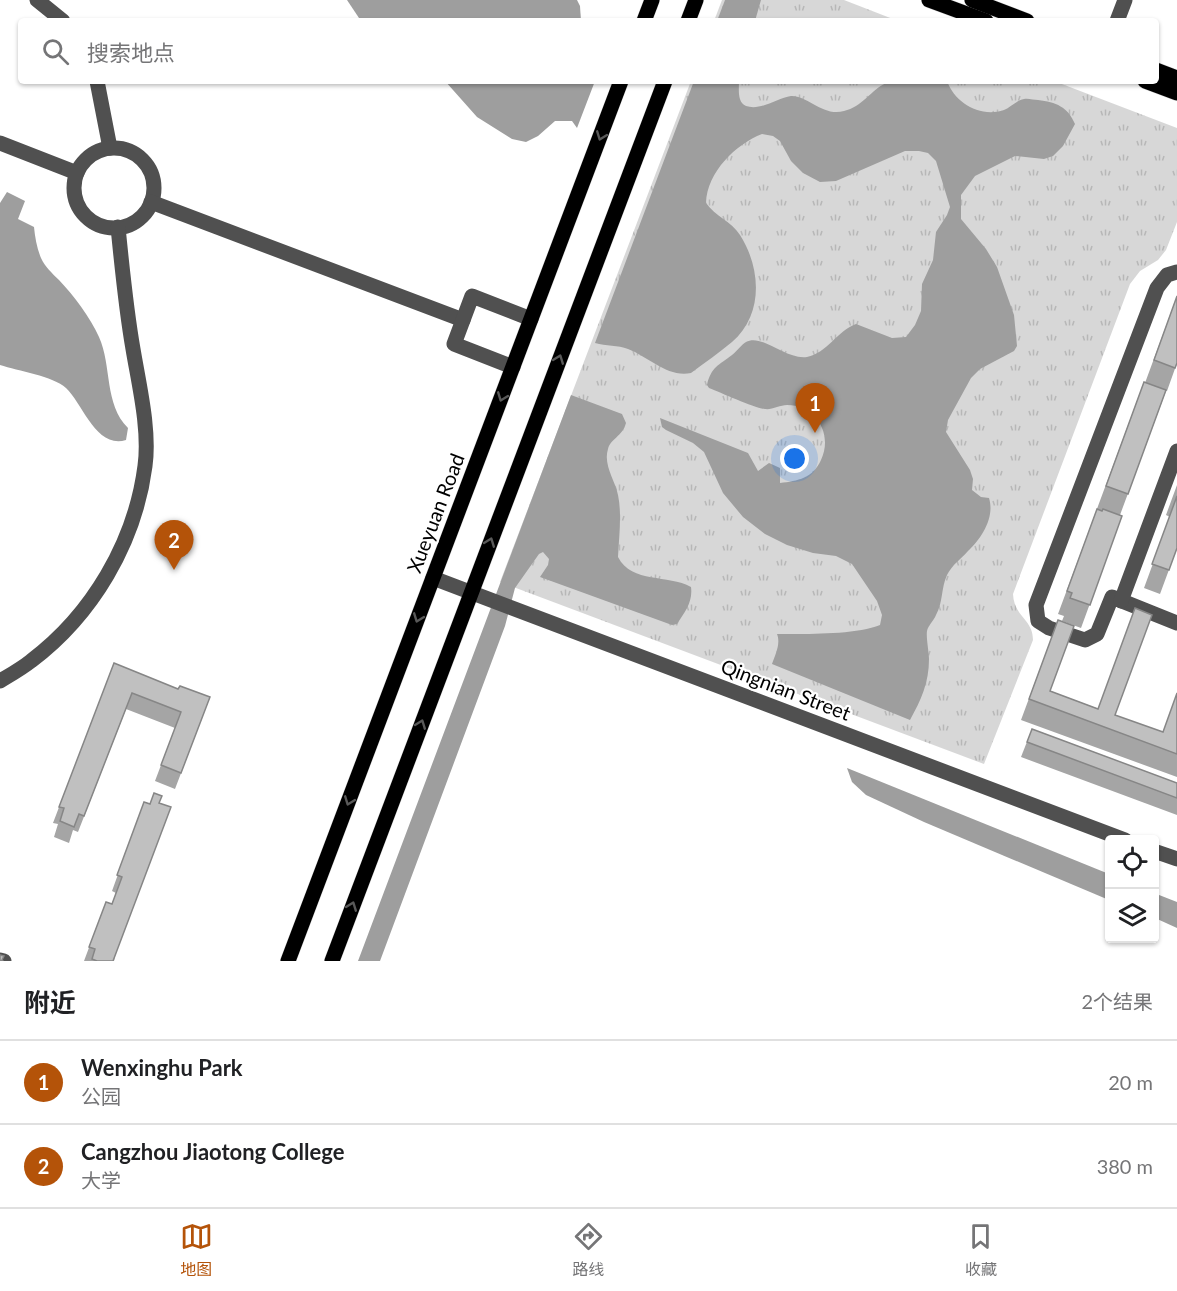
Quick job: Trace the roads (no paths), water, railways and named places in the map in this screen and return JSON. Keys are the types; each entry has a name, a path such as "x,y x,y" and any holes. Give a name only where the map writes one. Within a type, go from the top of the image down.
{"main road":[{"path":"645,18 652,0"},
{"path":"689,18 696,0"},
{"path":"929,0 978,18"},
{"path":"972,0 1020,18"},
{"path":"1159,71 1177,78"},
{"name":"Xueyuan Road","path":"288,961 620,84"},
{"path":"332,961 664,84"},
{"path":"1153,84 1177,93"}],"street":[{"path":"37,0 59,18"},
{"path":"1118,18 1125,0"},
{"path":"98,84 110,148"},
{"path":"0,143 77,173"},
{"path":"110,148 125,150 144,162 152,176 151,202 139,219 125,226 102,226 89,219 79,207 74,192 77,173 88,157 102,150 110,148"},
{"path":"151,202 463,320"},
{"path":"0,681 31,661 68,627 95,595 119,554 135,514 145,465 144,415 127,312 118,227"},
{"path":"1176,619 1112,597 1097,634 1085,640 1049,628 1038,621 1035,605 1156,288 1167,275 1177,272"},
{"path":"513,367 454,344 472,296 531,319"},
{"path":"1121,601 1177,451"},
{"name":"Qingnian Street","path":"433,578 1112,835"},
{"path":"1159,852 1177,859"}],"place":[{"name":"Wenxinghu Park","path":"815,433"},
{"name":"Cangzhou Jiaotong College","path":"174,570"}]}
